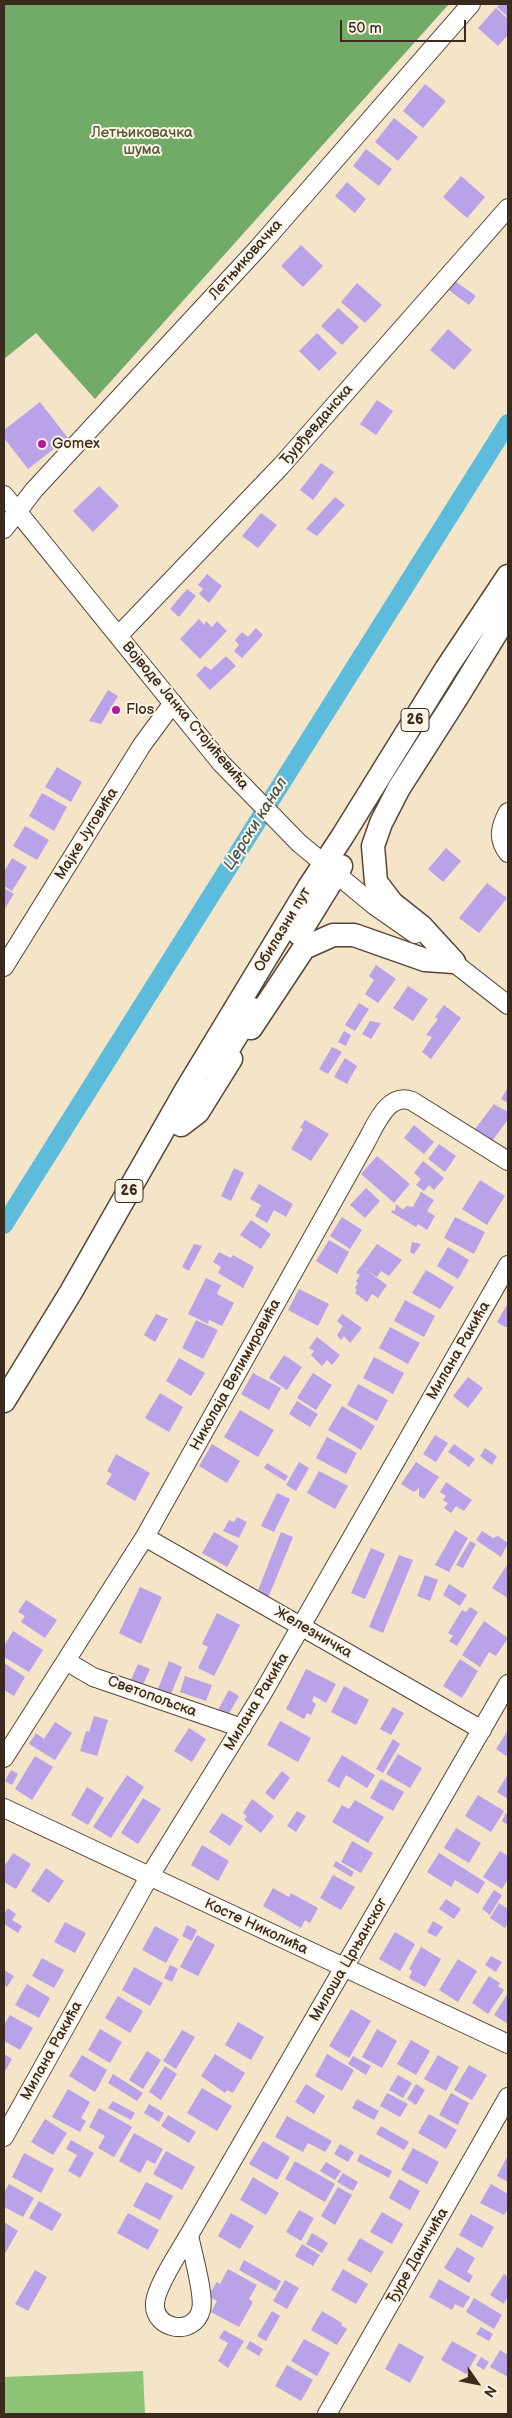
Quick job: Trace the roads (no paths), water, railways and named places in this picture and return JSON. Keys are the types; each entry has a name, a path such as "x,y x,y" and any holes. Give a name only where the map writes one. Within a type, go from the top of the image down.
{"main road":[{"name":"Обилазни пут","path":"71,1292 109,1239 181,1125 446,669 508,576"},
{"name":"Обилазни пут","path":"4,1400 71,1292 221,1031 330,870 355,846 508,598"},
{"path":"454,962 421,926 392,903 376,882 373,846 381,823 399,788 503,622 508,609"},
{"path":"181,1125 198,1112 292,965 304,948 310,944 333,935 354,934 425,960 454,962"}],"street":[{"name":"Летњиковачка","path":"4,529 34,490 259,247 471,4"},
{"name":"Ђурђевданска","path":"119,635 281,466 508,208"},
{"name":"Војводе Јанка Стојићевића","path":"4,495 221,763 281,826 330,870 454,962 508,1005"},
{"name":"Мајке Југовића","path":"4,967 142,745 173,703"},
{"path":"508,812 501,826 500,833 508,853"},
{"name":"Николаја Велимировића","path":"4,1758 145,1537 388,1106 394,1100 403,1098 412,1101 508,1161"},
{"name":"Милана Ракића","path":"4,2138 149,1877 242,1728 508,1265"},
{"name":"Железничка","path":"145,1537 482,1730"},
{"name":"Светопољска","path":"66,1661 93,1676 242,1728"},
{"name":"Милоша Црњанског","path":"189,2235 201,2309 195,2320 189,2325 174,2327 159,2317 155,2300 189,2235 508,1684"},
{"name":"Косте Николића","path":"4,1808 508,2044"},
{"name":"Ђуре Даничића","path":"327,2414 508,2097"}],"waterway":[{"name":"Церски канал","path":"4,1225 508,423"}],"place":[{"name":"Gomex","path":"42,444"},
{"name":"Flos","path":"116,710"}],"park label":[{"name":"Летњиковачка шума","path":"142,142"}]}
